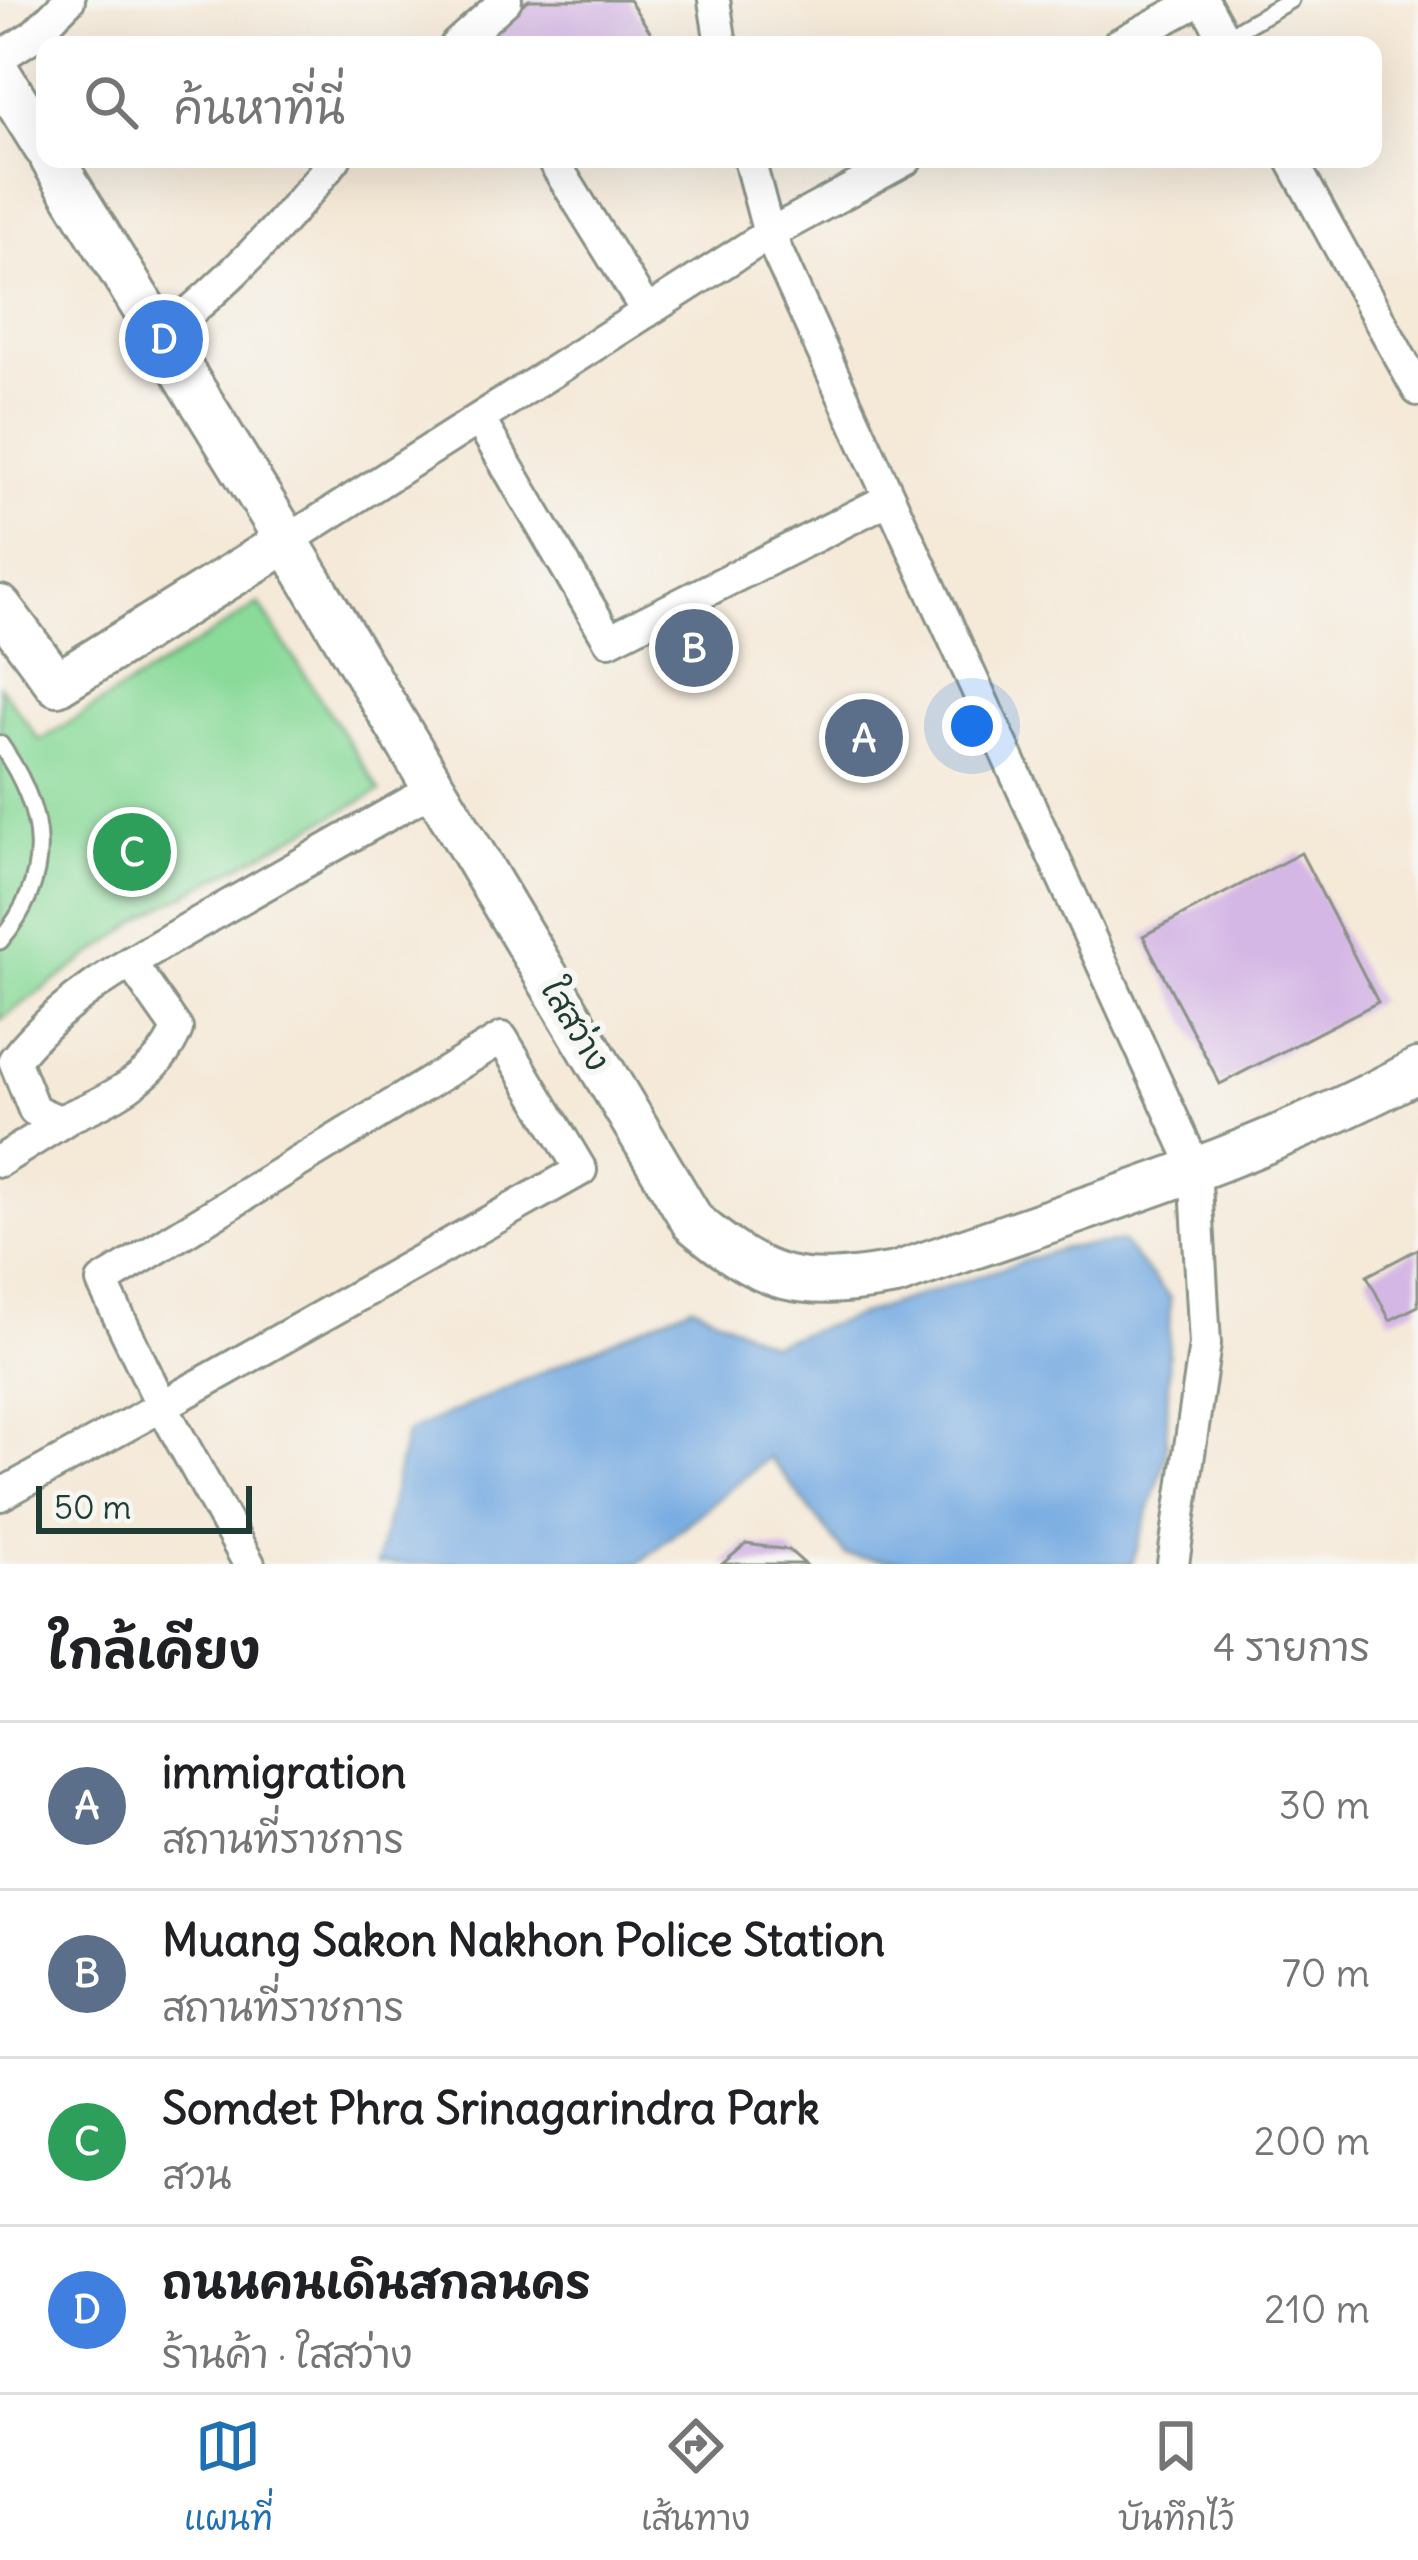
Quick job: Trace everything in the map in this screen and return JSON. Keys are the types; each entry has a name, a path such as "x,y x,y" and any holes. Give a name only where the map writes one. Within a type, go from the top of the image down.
{"main road":[{"path":"0,75 36,133"},
{"name":"ใสสว่าง","path":"58,168 287,541 693,1222 734,1256 771,1275 810,1283 896,1274 1195,1167 1362,1101 1418,1070"},
{"path":"0,607 57,684 287,541"}],"street":[{"path":"0,57 33,36 69,0"},
{"path":"466,36 506,0"},
{"path":"714,0 720,36"},
{"path":"1135,36 1202,0 1223,36"},
{"path":"162,335 220,290 328,168"},
{"path":"558,168 647,312"},
{"path":"751,168 769,234 1195,1167 1205,1344 1173,1564"},
{"path":"287,541 769,234 891,168"},
{"path":"1296,168 1418,390"},
{"path":"479,419 609,640 889,500"},
{"path":"130,962 177,1028 170,1047 112,1097 59,1120 34,1110 14,1060 40,1027 130,962 435,788"},
{"path":"0,1495 162,1406 581,1170 502,1038 102,1282 162,1406 249,1564"},
{"path":"0,1161 75,1114"}],"lane":[{"path":"1234,36 1290,0"},
{"path":"0,744 29,789 40,832 36,878 19,919 0,941"}],"green space":[{"path":"259,604 380,791 149,914 0,1020 0,686 40,741"}],"water":[{"path":"1122,1242 1170,1298 1166,1458 1132,1564 917,1564 846,1555 769,1457 638,1564 377,1564 406,1433 692,1305 771,1344 1064,1248"}],"building":[{"path":"529,0 629,0 653,36 485,36 482,32"},
{"path":"1301,853 1378,1002 1220,1084 1143,936"},
{"path":"1418,1249 1418,1306 1390,1320 1367,1276"},
{"path":"746,1544 789,1550 805,1564 722,1564"}],"place":[{"name":"ถนนคนเดินสกลนคร","path":"164,339"},
{"name":"Muang Sakon Nakhon Police Station","path":"694,648"},
{"name":"immigration","path":"864,738"},
{"name":"Somdet Phra Srinagarindra Park","path":"132,852"}]}
